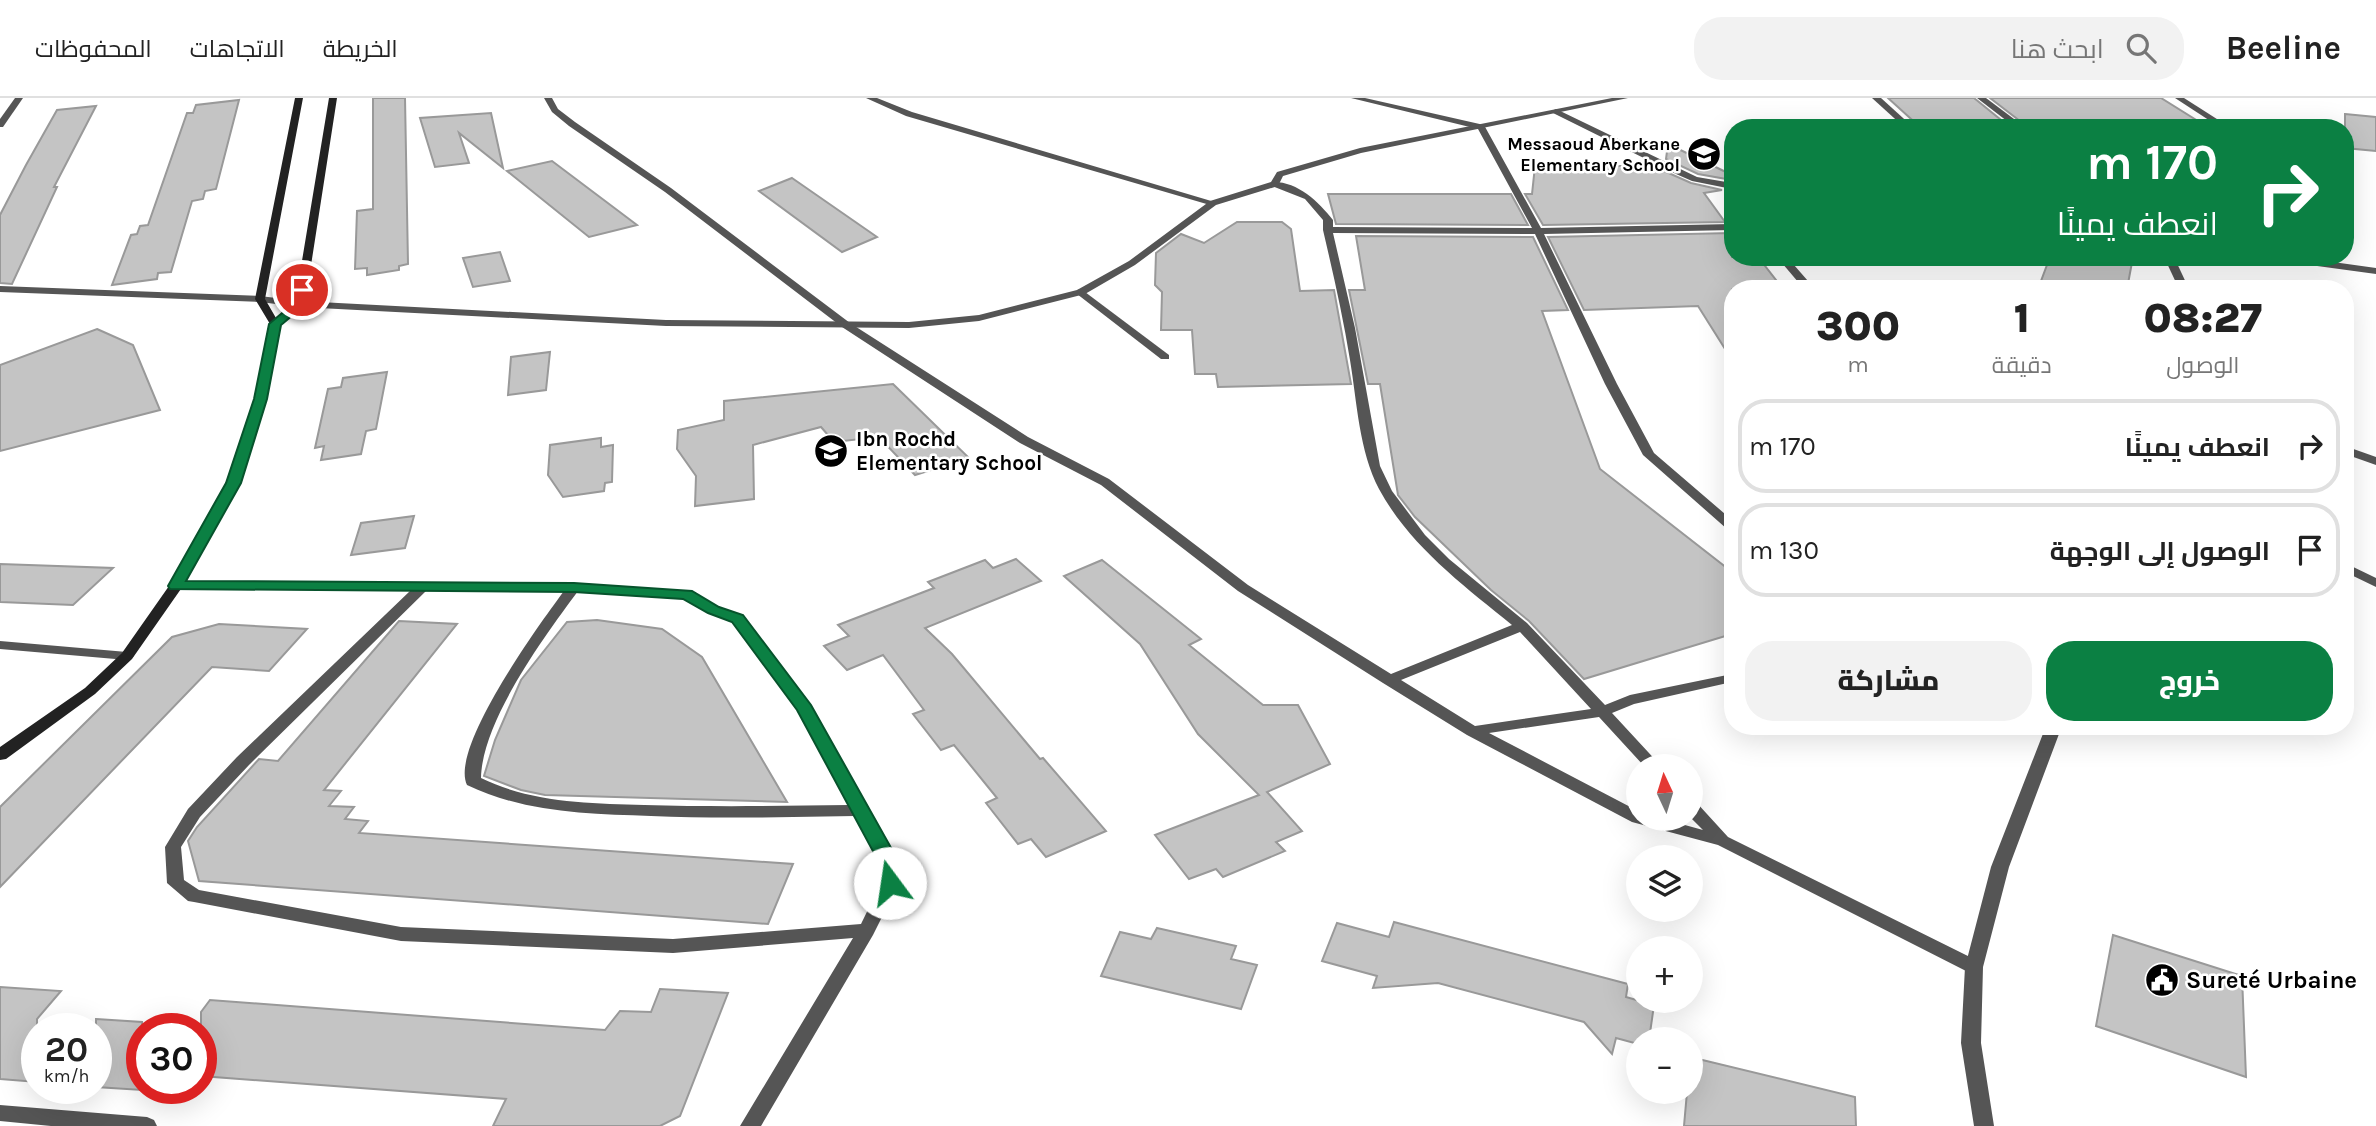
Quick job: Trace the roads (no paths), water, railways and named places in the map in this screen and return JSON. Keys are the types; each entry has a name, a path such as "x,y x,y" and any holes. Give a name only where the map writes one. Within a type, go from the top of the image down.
{"main road":[{"path":"275,324 260,299 299,98"},
{"path":"0,755 90,691 127,656 176,586 233,483 261,399 275,324 300,304 333,98"}],"street":[{"path":"0,125 19,98"},
{"path":"548,98 555,110 572,124 668,190 846,325 1024,440 1105,482 1243,588 1472,731 1626,811"},
{"path":"870,98 909,114 1213,203"},
{"path":"1354,98 1481,127 1538,231 1611,384 1649,454 1724,519"},
{"path":"1275,184 1280,174 1360,150 1624,98"},
{"path":"1876,98 1900,119"},
{"path":"1981,98 2010,119"},
{"path":"2179,98 2213,119"},
{"path":"1556,111 1695,179 1724,184"},
{"path":"0,289 260,299 300,304 666,323 909,326 979,318 1081,292 1132,263 1213,203 1275,184 1308,197 1328,220 1374,466 1386,492 1420,538 1444,562 1522,626 1642,754"},
{"path":"1328,230 1538,231 1724,227"},
{"path":"1790,266 1802,280"},
{"path":"2348,266 2376,271"},
{"path":"1081,292 1165,356"},
{"path":"2354,453 2376,461"},
{"path":"2354,572 2376,583"},
{"path":"176,586 574,587 686,595 713,610 737,618 805,709 884,853 890,883 867,930 751,1126"},
{"path":"422,587 243,761 194,813 173,846 176,883 194,896 401,934 673,946 867,930"},
{"path":"574,587 518,664 498,700 472,766 473,781 489,790 563,807 710,813 860,810"},
{"path":"1388,680 1522,626"},
{"path":"0,645 127,656"},
{"path":"1472,731 1602,712 1630,700 1724,680"},
{"path":"1983,1126 1971,1043 1974,967 2000,867 2051,735"},
{"path":"1703,820 1723,841"},
{"path":"1686,831 1723,841 1974,967"},
{"path":"0,1113 147,1126"}],"place":[{"name":"Messaoud Aberkane Elementary School","path":"1704,154"},
{"name":"Ibn Rochd Elementary School","path":"831,451"},
{"name":"Sureté Urbaine","path":"2162,980"}]}
